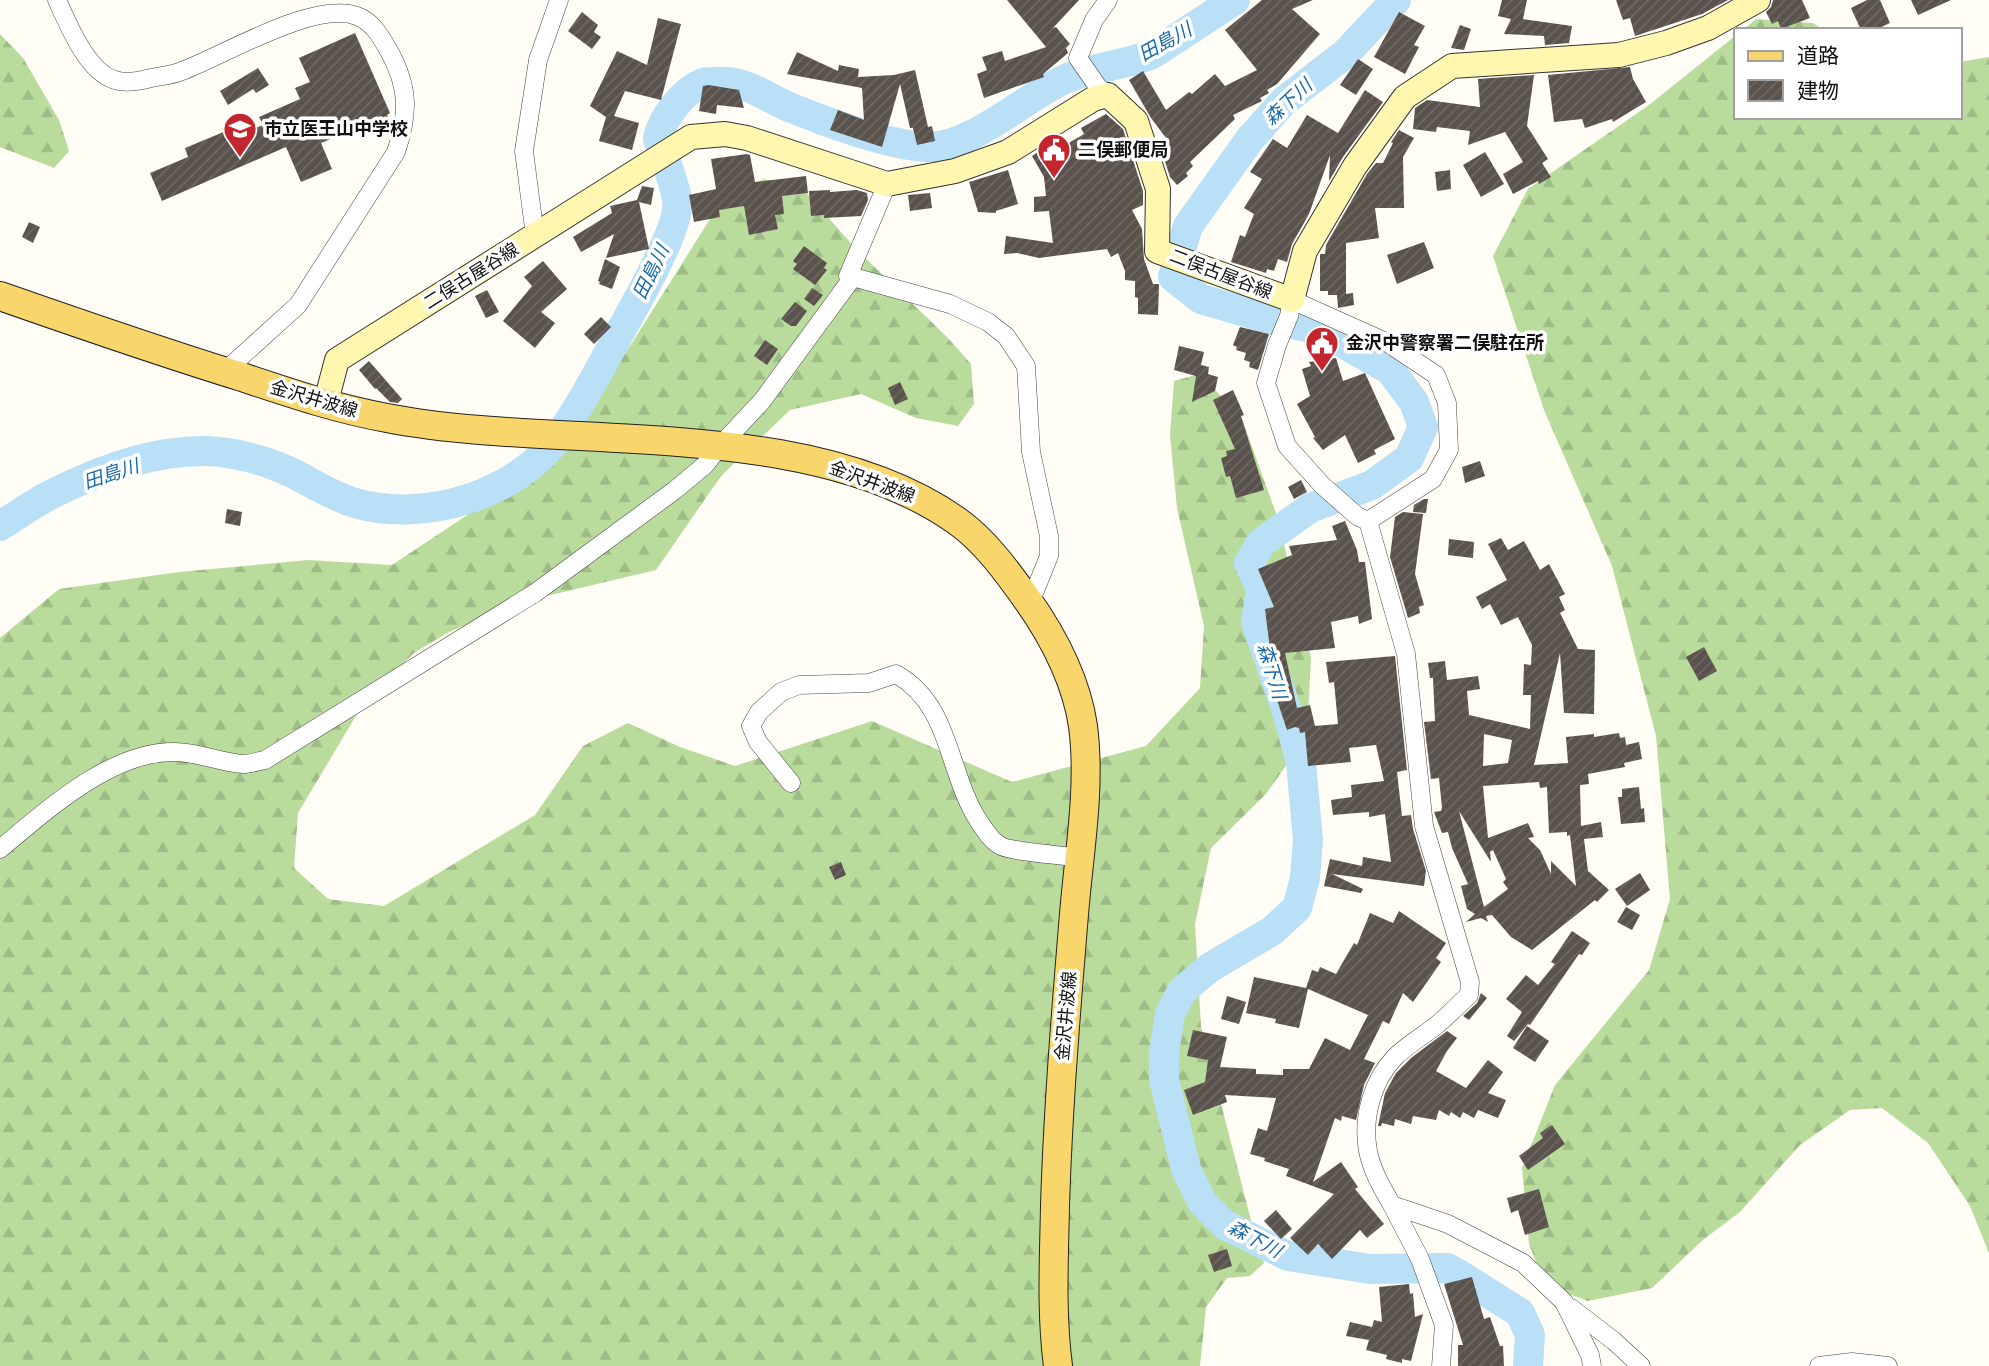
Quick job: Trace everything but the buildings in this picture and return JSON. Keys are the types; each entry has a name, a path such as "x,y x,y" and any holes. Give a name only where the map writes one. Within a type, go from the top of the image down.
{"main road":[{"name":"二俣古屋谷線","path":"1103,91 1136,121 1158,188 1157,251 1203,266 1291,308 1305,251 1355,166 1405,97 1452,66 1619,55 1666,43 1708,28 1758,0"},
{"path":"887,184 955,171 1007,152 1103,91"},
{"name":"二俣古屋谷線","path":"325,405 337,360 691,137 725,134 747,138 887,184"},
{"name":"金沢井波線","path":"0,296 325,405 392,419 515,432 719,447 774,454 829,466 909,493 960,523 979,540 1030,603 1059,651 1074,691 1082,723 1085,784 1061,1070 1056,1186 1052,1297 1058,1366"}],"street":[{"path":"57,0 73,35 96,70 114,80 135,82 180,72 296,21 331,12 357,16 376,30 399,69 405,94 405,125 396,152 298,305 224,372"},
{"path":"535,236 524,151 538,60 559,0"},
{"path":"1103,91 1079,58 1094,20 1108,0"},
{"path":"887,184 848,276 950,304 988,322 1006,336 1026,366 1031,452 1049,536 1049,556 1030,603"},
{"path":"0,849 53,804 117,765 176,751 246,765 265,760 535,593 676,490 705,465 762,401 853,278"},
{"path":"1363,518 1433,480 1449,450 1447,404 1436,375 1398,349 1291,308 1266,383 1287,446 1322,485 1363,518 1406,654 1424,826 1470,982 1469,995 1437,1025 1396,1056 1377,1081 1370,1099 1367,1138 1368,1152 1376,1176 1420,1259 1444,1325 1441,1366"},
{"path":"791,783 758,742 751,726 759,712 781,692 799,685 869,683 896,674 913,683 941,723 965,800 986,832 1001,846 1079,858"},
{"path":"1392,1205 1448,1224 1523,1263 1564,1302 1641,1366"},
{"path":"1564,1302 1590,1354 1592,1366"},
{"path":"1819,1366 1852,1362 1888,1366"}],"green space":[{"path":"1756,19 1813,23 1820,28 1745,28"},
{"path":"0,34 23,58 59,120 69,151 54,168 0,147"},
{"path":"1734,37 1734,119 1961,119 1961,62 1989,57 1989,1253 1970,1206 1928,1143 1882,1108 1850,1110 1800,1145 1740,1212 1704,1239 1652,1288 1588,1301 1545,1285 1529,1244 1522,1168 1555,1085 1649,970 1670,899 1656,736 1612,566 1544,410 1493,256 1528,189 1649,105"},
{"path":"764,179 803,189 856,249 947,337 971,364 974,404 958,426 916,418 861,394 790,410 721,476 656,570 517,603 447,633 414,653 363,704 298,813 294,868 328,899 384,906 535,815 583,746 628,723 680,747 735,766 872,721 1012,782 1146,746 1200,688 1204,626 1177,508 1170,435 1174,381 1199,374 1241,416 1278,519 1311,658 1307,736 1266,794 1211,848 1195,924 1201,1026 1264,1263 1250,1276 1227,1278 1206,1307 1200,1366 0,1366 0,638 59,589 179,572 309,560 392,565 520,480 625,354 722,200"}],"waterway":[{"name":"田島川","path":"0,526 47,497 90,477 128,463 187,452 216,452 259,460 288,471 346,500 382,508 439,506 468,499 495,488 520,474 542,456 560,435 591,386 665,247 677,212 677,200 658,139 669,114 688,92 703,83 730,82 824,121 859,132 911,145 943,145 978,131 1063,80 1153,53 1235,0"},
{"name":"森下川","path":"1396,0 1345,54 1284,101 1250,139 1188,226 1173,277 1201,299 1320,330 1390,370 1414,402 1423,427 1409,458 1372,485 1310,508 1261,543 1249,563 1261,589 1256,622 1287,711 1301,763 1308,840 1305,878 1297,908 1272,931 1209,968 1182,991 1170,1014 1164,1052 1164,1080 1186,1169 1202,1202 1225,1225 1288,1256 1370,1269 1447,1268 1520,1313 1530,1335 1528,1366"}],"place":[{"name":"市立医王山中学校","path":"240,159"},
{"name":"二俣郵便局","path":"1054,180"},
{"name":"金沢中警察署二俣駐在所","path":"1322,373"}]}
